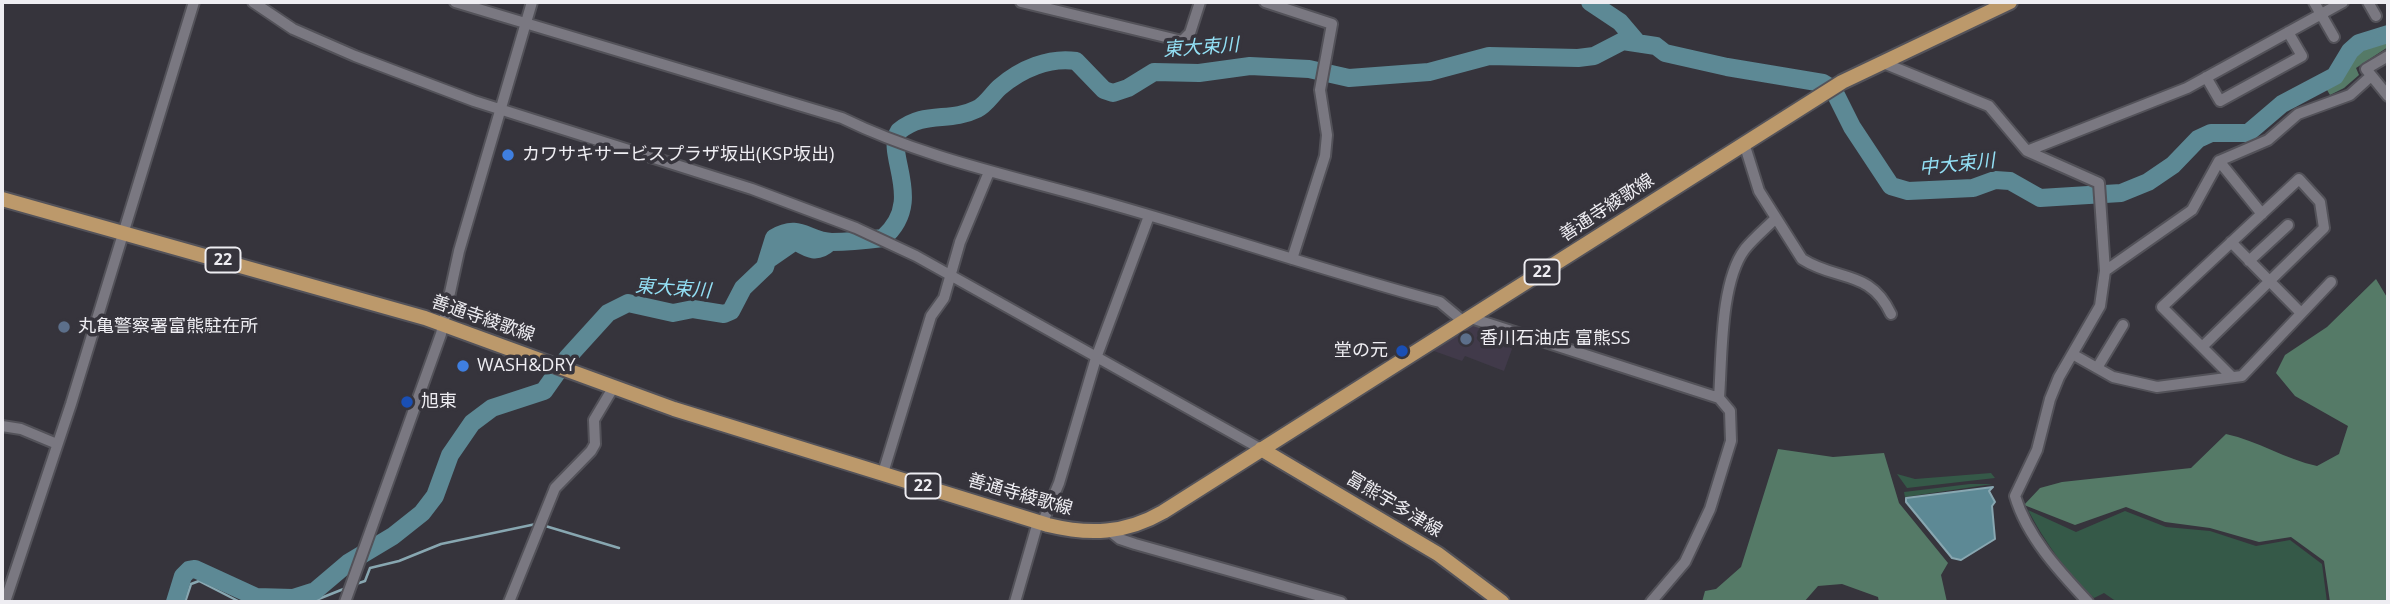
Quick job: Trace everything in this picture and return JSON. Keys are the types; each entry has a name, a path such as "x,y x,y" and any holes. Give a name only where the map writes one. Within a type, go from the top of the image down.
{"main road":[{"name":"善通寺綾歌線","path":"2,199 443,324 613,388 1040,523 1089,533 1110,531 1141,524 1821,94 1880,61 2010,2"},
{"name":"富熊宇多津線","path":"1261,449 1438,554 1502,602"}],"street":[{"path":"5,602 124,232 194,2"},
{"path":"253,2 320,43 499,108 778,198 856,228 952,276 1261,449"},
{"path":"455,2 842,118 889,141 989,172 1440,302 1467,320 1720,398 1730,411 1731,441 1710,509 1685,562 1651,602"},
{"path":"345,602 443,324 459,251 532,2"},
{"path":"1021,2 1181,41 1190,33 1200,2"},
{"path":"1265,2 1332,24 1322,79 1325,156 1292,259"},
{"path":"2314,2 2334,37"},
{"path":"2027,152 2206,77 2343,2"},
{"path":"2368,2 2376,16"},
{"path":"2206,77 2220,101 2302,56 2288,32"},
{"path":"2388,56 2365,69 2388,96"},
{"path":"1880,61 1989,106 2027,152 2092,178 2100,189 2105,271 2100,306 2053,392 2038,450 2015,496 2019,508 2052,563 2088,602"},
{"path":"2105,271 2192,210 2219,161 2268,140 2298,114 2350,95 2371,76"},
{"path":"1744,143 1759,191 1802,259 1813,266 1868,284 1878,291 1891,314"},
{"path":"2219,161 2262,214"},
{"path":"883,473 931,316 944,298 960,242 989,172"},
{"path":"2202,347 2324,228 2320,202 2299,179 2162,307 2202,347 2232,377"},
{"path":"1015,602 1040,523 1059,483 1096,358 1149,216"},
{"path":"1720,398 1724,333 1736,265 1745,249 1776,218"},
{"path":"2249,261 2287,225"},
{"path":"2231,242 2301,313"},
{"path":"2074,355 2113,377 2158,387 2242,376 2331,282"},
{"path":"2097,368 2123,325"},
{"path":"509,602 555,488 591,451 595,444 594,420 613,388"},
{"path":"2,426 21,429 57,444"},
{"path":"1110,531 1120,539 1135,544 1341,602"}],"shaded area":[{"path":"1473,323 1516,338 1504,371 1465,356 1462,361 1431,350"}],"green space":[{"path":"2388,40 2388,47 2356,68 2359,75 2344,88 2330,95 2327,90 2357,53"},
{"path":"2376,279 2388,299 2388,602 2330,602 2324,561 2291,537 2259,542 2210,528 2165,522 2126,507 2075,525 2024,505 2040,488 2062,482 2191,468 2226,434 2317,466 2339,454 2348,426 2295,396 2276,373 2285,355 2327,327"},
{"path":"1778,449 1833,457 1884,453 1899,503 1948,563 1941,575 1947,602 1879,602 1878,597 1842,584 1818,586 1804,602 1702,602 1705,591 1716,589 1741,567"},
{"path":"1991,473 1995,478 1907,488 1897,474 1915,479"},
{"path":"1993,484 1905,497 1904,492"},
{"path":"2028,510 2076,532 2125,511 2166,527 2210,531 2256,546 2290,540 2322,564 2327,602 2117,602 2104,593 2094,598 2057,557"}],"water":[{"path":"1993,487 1989,491 1995,502 1992,506 1995,539 1961,560 1952,558 1906,502 1906,498"}],"waterway":[{"name":"中大束川","path":"1590,2 1620,22 1637,42"},
{"name":"東大束川","path":"175,602 183,576 189,570 195,569 256,597 293,598 315,591 348,563 393,536 422,513 435,496 450,455 472,423 492,408 544,391 568,357 608,313 628,303 673,313 693,309 724,314 731,311 743,288 765,267 774,238 791,232 832,242 883,238 895,224 902,209 902,180 896,153 899,131 918,121 977,109 1008,81 1026,70 1046,63 1076,61 1104,90 1113,93 1128,88 1154,72 1199,73 1250,66 1309,69 1349,78 1429,72 1489,56 1594,56 1623,41 1656,46 1665,53 1727,67 1823,83 1833,89 1852,127 1891,186 1908,191 1973,188 1995,180 2010,181 2040,198 2121,193 2148,182 2173,165 2198,139 2211,133 2248,133 2282,104 2335,76 2350,51 2359,43 2388,34"},
{"path":"769,259 795,241 816,249 829,243"},
{"path":"356,584 365,581 370,568 399,561 441,544 536,524"},
{"path":"542,525 619,548"},
{"path":"185,602 191,584 199,581 240,602"},
{"path":"311,602 346,588"}],"place":[{"name":"カワサキサービスプラザ坂出(KSP坂出)","path":"508,155"},
{"name":"丸亀警察署富熊駐在所","path":"64,327"},
{"name":"香川石油店 富熊SS","path":"1466,339"},
{"name":"堂の元","path":"1402,351"},
{"name":"WASH&DRY","path":"463,366"},
{"name":"旭東","path":"407,402"}]}
